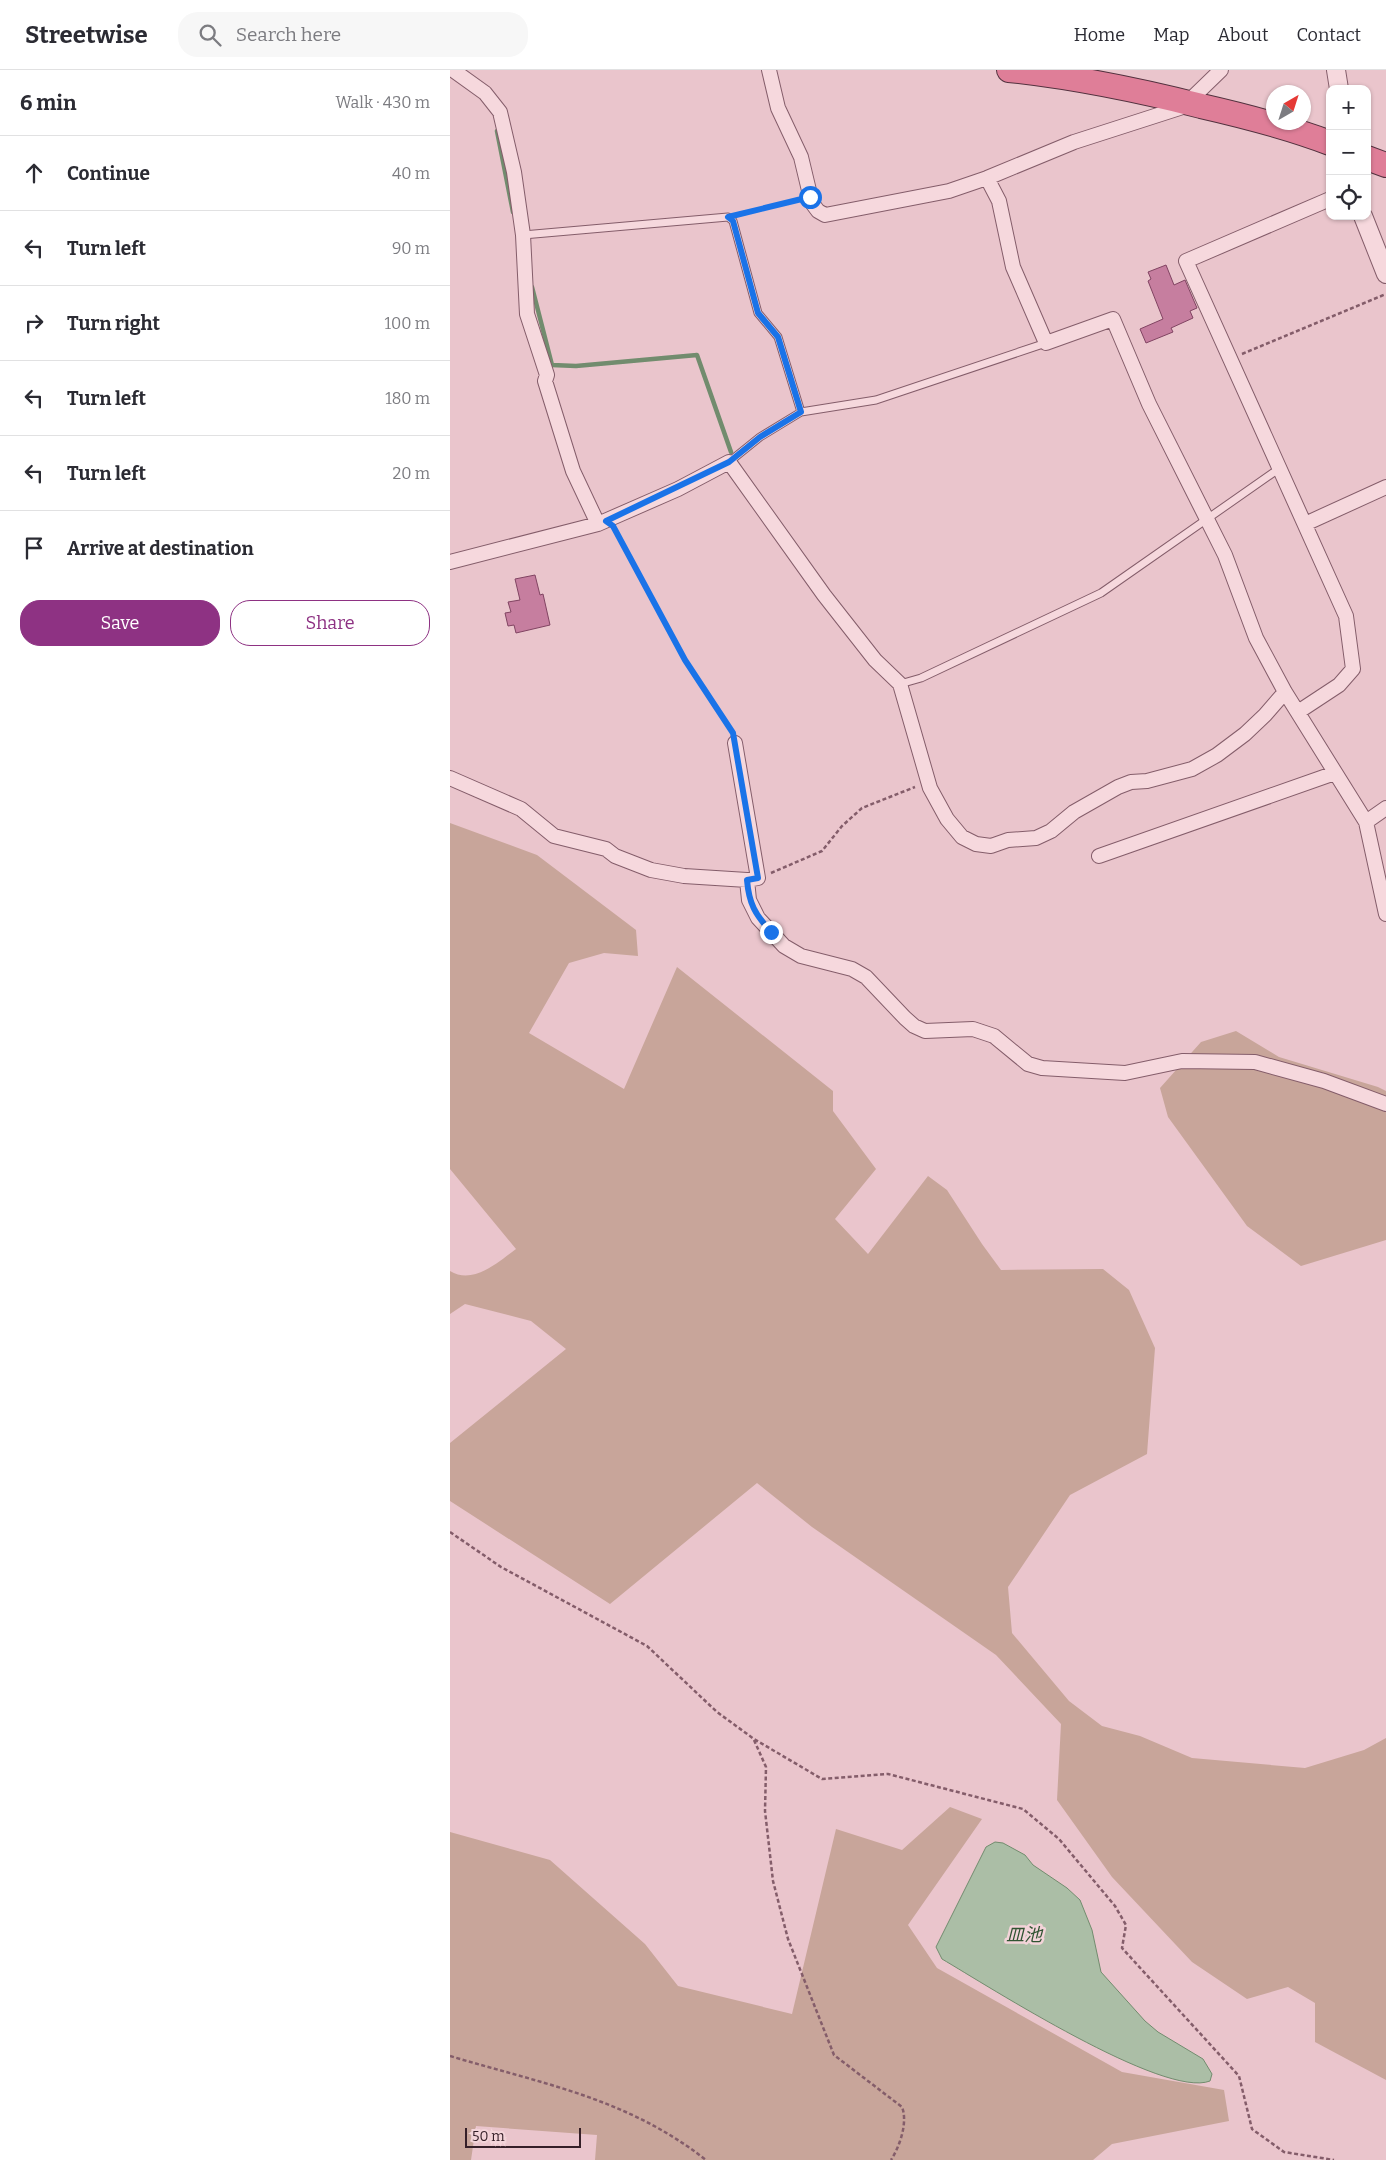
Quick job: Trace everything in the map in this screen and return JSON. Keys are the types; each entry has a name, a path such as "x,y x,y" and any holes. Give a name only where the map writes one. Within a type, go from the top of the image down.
{"highway":[{"path":"1009,70 1127,88 1191,103 1302,133 1326,142"},
{"path":"1371,159 1386,165"}],"street":[{"path":"453,70 485,93 500,112 514,172 522,235 526,314 547,375 545,381 573,471 602,522"},
{"path":"769,70 778,108 801,157 810,197 818,212 825,215 949,191 987,178 1074,142 1191,103 1220,70"},
{"path":"1336,70 1339,85"},
{"path":"987,178 999,201 1013,267 1046,343 1113,319 1149,404 1189,485 1208,518 1256,638 1285,692 1366,822 1386,914"},
{"path":"1298,712 1339,685 1353,669 1346,616 1186,261 1326,201"},
{"path":"1365,220 1386,274"},
{"path":"450,562 602,522 729,462 824,595 875,660 900,684 929,784 947,819 962,836 976,844 991,846 1008,840 1036,838 1052,831 1074,812 1118,787 1131,782 1148,781 1192,769 1209,760 1245,734 1285,692"},
{"path":"1305,524 1386,487"},
{"path":"736,743 753,879 749,900 755,912 784,946 801,956 852,969 866,977 914,1026 925,1031 973,1029 994,1036 1028,1064 1042,1068 1125,1073 1182,1061 1256,1062 1324,1081 1386,1104"},
{"path":"1098,856 1335,774"},
{"path":"450,778 520,809 532,816 554,836 606,848 615,856 635,864 684,876 753,879"},
{"path":"1366,822 1386,808"}],"lane":[{"path":"522,235 728,217 733,221 758,313 778,337 801,412"},
{"path":"729,462 760,437 801,412 876,400 1046,343"},
{"path":"900,684 921,678 1101,593 1280,468"}],"path":[{"path":"728,217 810,197"},
{"path":"1231,359 1386,294"},
{"path":"602,522 613,526 685,660 727,723 736,743"},
{"path":"753,879 822,851 842,826 862,808 908,789 929,784"},
{"path":"450,1532 501,1567 647,1646 717,1712 754,1739 822,1779 888,1774 1023,1809 1059,1839 1115,1906 1126,1925 1122,1948 1238,2076 1252,2129 1284,2152 1334,2160"},
{"path":"754,1739 766,1767 767,1841 770,1847 773,1881 788,1939 834,2055 902,2107 905,2115 897,2150 891,2160"},
{"path":"450,2056 530,2080 569,2089 625,2110 681,2140 706,2160"}],"shaded area":[{"path":"450,823 537,855 636,930 638,956 604,953 569,963 529,1033 624,1089 677,967 833,1091 833,1111 876,1169 835,1219 868,1254 928,1176 947,1190 1001,1270 1103,1269 1129,1290 1155,1348 1147,1454 1070,1495 1008,1587 1012,1633 1069,1701 1102,1726 1140,1736 1192,1758 1305,1768 1364,1750 1386,1738 1386,2080 1315,2042 1315,2003 1288,1987 1247,1999 1192,1962 1112,1877 1057,1800 1061,1724 996,1655 812,1527 757,1483 610,1604 450,1501 450,1443 566,1349 531,1321 465,1304 450,1314 450,1271 459,1275 476,1274 493,1266 516,1249 450,1169"},
{"path":"1236,1031 1279,1057 1386,1091 1386,1240 1301,1266 1247,1226 1168,1117 1160,1088 1201,1042"},
{"path":"950,1807 982,1819 908,1925 937,1968 1122,2072 1224,2090 1229,2121 1112,2144 1093,2160 595,2160 597,2135 476,2126 471,2160 450,2160 450,1832 550,1860 645,1944 678,1986 792,2014 836,1829 902,1850"}],"water":[{"name":"皿池","path":"995,1842 1003,1843 1025,1855 1033,1865 1067,1888 1080,1900 1092,1930 1101,1972 1145,2021 1158,2032 1203,2059 1212,2074 1210,2081 1187,2082 1155,2073 1117,2057 1076,2037 942,1959 936,1947 986,1847"}],"building":[{"path":"1166,265 1174,285 1185,280 1197,308 1190,311 1193,318 1171,328 1173,332 1146,343 1140,329 1163,319 1148,281 1151,279 1148,272"},
{"path":"535,575 540,595 543,594 550,625 516,633 514,625 508,626 505,613 511,612 508,602 520,600 515,579"}],"waterway":[{"path":"497,131 513,212"},
{"path":"532,287 552,365 576,366 697,355 731,452"}],"route":[{"path":"771,932 758,918 749,900 747,880 758,878 733,733 685,660 613,526 606,521 729,462 760,437 801,412 778,337 758,313 733,221 728,217 810,197"}]}
